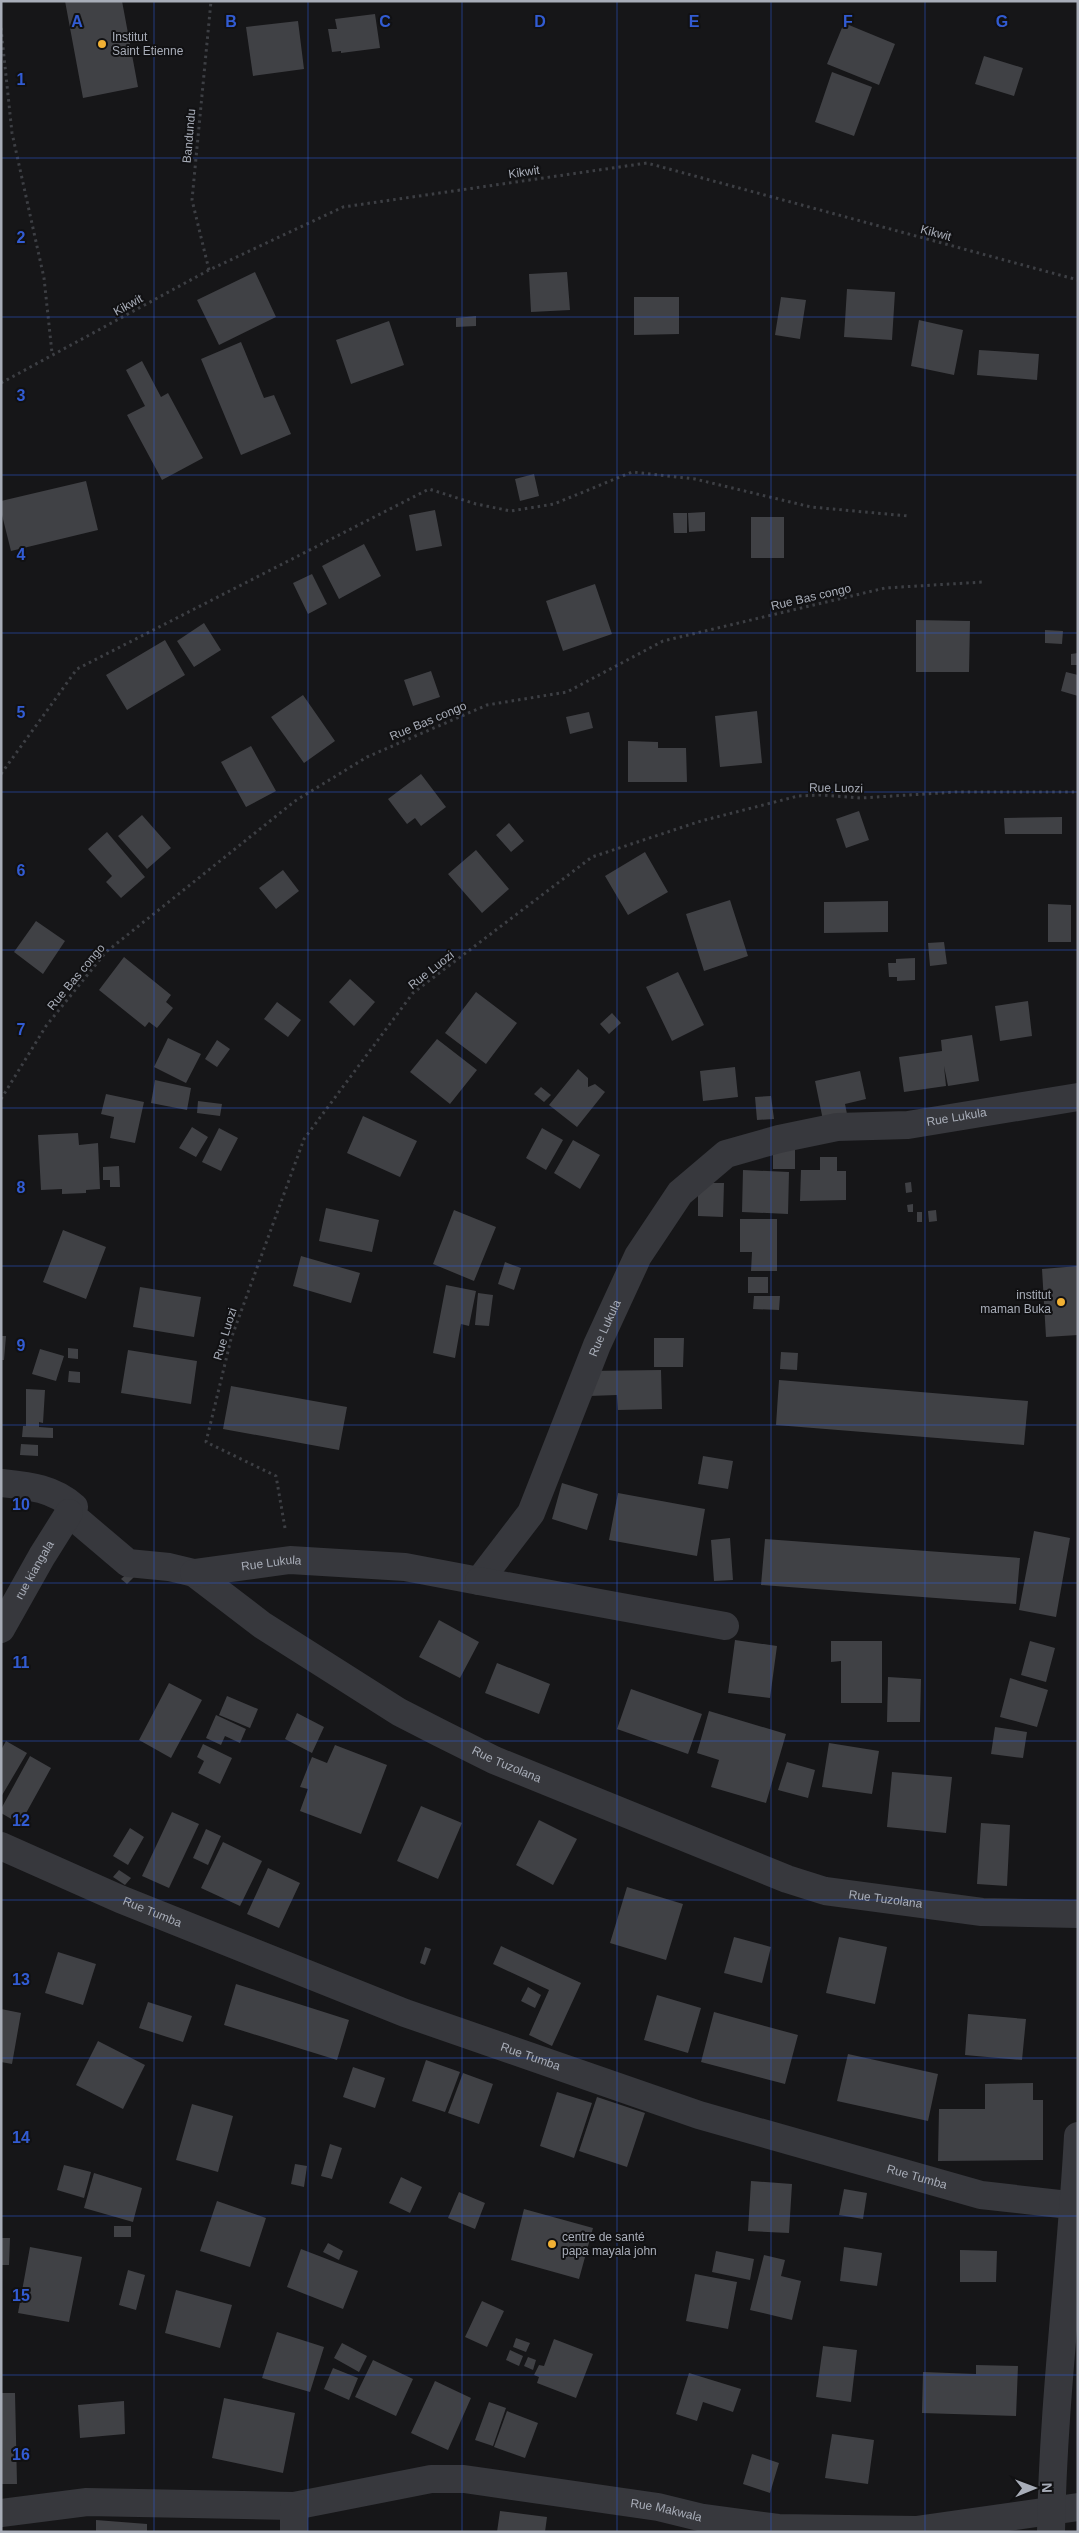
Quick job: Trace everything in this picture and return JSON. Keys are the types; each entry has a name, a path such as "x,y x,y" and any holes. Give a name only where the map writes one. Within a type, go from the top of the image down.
{"street":[{"name":"Rue Lukula","path":"194,1573 290,1560 405,1567 479,1581 531,1513 597,1345 638,1256 680,1193 726,1154 779,1139 837,1127 908,1125 1078,1097"},
{"name":"Rue Tuzolana","path":"1,1483 40,1488 62,1497 74,1507 70,1513 128,1563 169,1566 194,1573 262,1625 399,1712 440,1733 494,1760 787,1879 825,1891 982,1912 1078,1914"},
{"name":"rue kiangala","path":"1,1629 42,1556 70,1513"},
{"path":"479,1581 725,1626"},
{"name":"Rue Tumba","path":"1,1846 120,1899 405,2013 699,2115 981,2195 1076,2207"},
{"path":"1051,2521 1055,2416 1076,2207 1078,2136"},
{"name":"Rue Makwala","path":"1,2513 87,2502 294,2519 431,2480 464,2479 658,2507 703,2518 778,2528 916,2530 1051,2521 1078,2507"}],"path":[{"name":"Bandundu","path":"209,270 192,200 211,1"},
{"path":"1,28 12,133 44,278 52,354"},
{"name":"Kikwit","path":"1,383 52,354 115,323 209,270 342,207 647,164 1078,280"},
{"path":"1,774 76,669 430,488 476,504 511,511 554,504 632,472 695,479 811,507 908,516"},
{"name":"Rue Bas congo","path":"1,1099 46,1026 106,952 295,801 367,757 487,705 567,692 663,641 885,588 983,582"},
{"name":"Rue Luozi","path":"290,1560 276,1476 206,1442 230,1339 304,1139 413,993 592,857 701,821 806,796 860,798 964,792 1078,792"}],"building":[{"name":"Institut Saint Etienne","path":"65,1 122,1 138,87 83,98"},
{"path":"375,14 380,48 341,53 341,51 332,52 328,29 337,29 335,19"},
{"path":"298,21 304,69 253,76 246,27"},
{"path":"844,23 895,44 879,85 827,64"},
{"path":"984,56 1023,68 1014,96 975,84"},
{"path":"832,72 872,87 854,136 815,122"},
{"path":"255,272 276,317 219,345 197,300"},
{"path":"567,272 570,310 531,312 529,274"},
{"path":"847,289 895,292 892,340 844,337"},
{"path":"634,297 679,297 679,334 634,335"},
{"path":"781,297 806,300 800,339 775,335"},
{"path":"476,316 476,326 456,327 456,318"},
{"path":"919,320 963,330 954,375 911,366"},
{"path":"389,321 404,365 351,384 336,340"},
{"path":"241,342 264,398 274,395 291,434 241,455 201,359"},
{"path":"979,350 1039,354 1037,380 977,375"},
{"path":"142,361 161,397 168,393 203,458 162,480 127,415 145,406 126,370"},
{"path":"534,474 539,496 520,501 515,479"},
{"path":"86,481 98,530 11,551 1,511 1,501"},
{"path":"435,510 442,546 416,551 409,515"},
{"path":"705,512 705,531 689,532 688,513"},
{"path":"673,513 687,513 687,533 674,533"},
{"path":"751,517 784,517 784,558 751,558"},
{"path":"364,544 381,576 339,599 322,566"},
{"path":"312,574 327,604 308,614 293,583"},
{"path":"595,584 612,634 563,651 546,601"},
{"path":"916,620 970,621 969,672 916,672"},
{"path":"204,623 221,650 194,667 177,641"},
{"path":"1045,630 1063,631 1062,644 1045,643"},
{"path":"165,640 185,675 127,710 106,675"},
{"path":"1078,653 1078,665 1071,665 1071,654"},
{"path":"431,671 440,697 413,706 404,680"},
{"path":"1066,672 1078,675 1078,696 1061,691"},
{"path":"303,695 335,741 304,763 271,717"},
{"path":"757,711 762,763 720,767 715,716"},
{"path":"589,712 593,728 570,734 566,717"},
{"path":"628,741 658,742 658,748 686,748 687,782 628,782"},
{"path":"251,746 276,791 246,807 221,762"},
{"path":"421,774 446,807 421,826 415,818 407,824 388,799"},
{"path":"859,811 869,840 846,848 836,819"},
{"path":"142,815 171,848 147,869 118,836"},
{"path":"1062,817 1062,834 1005,834 1004,818"},
{"path":"509,823 524,841 511,852 496,835"},
{"path":"107,832 145,877 121,898 106,882 112,876 88,849"},
{"path":"476,850 509,889 482,913 448,874"},
{"path":"645,852 668,892 628,915 605,876"},
{"path":"283,870 299,891 276,909 259,888"},
{"path":"730,900 748,956 704,971 686,914"},
{"path":"888,901 888,932 824,933 824,902"},
{"path":"1048,904 1071,905 1071,942 1048,942"},
{"path":"36,921 65,941 43,974 14,952"},
{"path":"944,942 947,964 930,966 928,943"},
{"path":"124,957 171,995 166,1002 173,1008 157,1028 149,1022 145,1027 99,990"},
{"path":"915,958 915,980 897,981 897,977 889,977 888,963 896,963 896,959"},
{"path":"678,972 704,1025 672,1041 646,987"},
{"path":"350,979 375,1002 354,1026 329,1002"},
{"path":"476,992 517,1023 486,1064 445,1033"},
{"path":"1028,1001 1032,1036 1000,1041 995,1006"},
{"path":"277,1002 301,1020 288,1037 264,1019"},
{"path":"612,1013 621,1023 609,1034 600,1024"},
{"path":"972,1035 979,1081 948,1086 944,1066 946,1086 904,1092 899,1057 942,1051 941,1040"},
{"path":"168,1038 201,1054 186,1083 154,1067"},
{"path":"437,1039 477,1070 450,1104 410,1072"},
{"path":"217,1040 230,1049 217,1067 205,1059"},
{"path":"735,1067 738,1097 703,1101 700,1071"},
{"path":"578,1069 588,1078 588,1087 595,1084 605,1092 577,1127 549,1105"},
{"path":"860,1071 866,1099 845,1104 848,1119 824,1125 815,1081"},
{"path":"155,1080 191,1088 187,1110 151,1103"},
{"path":"541,1087 551,1095 544,1102 534,1094"},
{"path":"106,1094 144,1102 135,1143 110,1138 114,1117 101,1114"},
{"path":"771,1096 774,1119 757,1120 755,1097"},
{"path":"198,1101 222,1104 220,1116 197,1113"},
{"path":"363,1116 417,1141 400,1177 347,1153"},
{"path":"192,1127 208,1137 196,1157 179,1148"},
{"path":"219,1128 238,1138 221,1171 202,1162"},
{"path":"542,1128 563,1140 546,1170 526,1158"},
{"path":"78,1133 79,1145 98,1143 100,1189 86,1190 86,1193 62,1194 62,1189 41,1190 38,1135"},
{"path":"573,1140 600,1155 580,1189 554,1173"},
{"path":"773,1149 795,1149 795,1169 773,1169"},
{"path":"820,1157 837,1157 837,1171 846,1171 846,1200 800,1201 801,1170 820,1170"},
{"path":"119,1166 120,1187 110,1187 110,1180 103,1180 103,1167"},
{"path":"743,1170 789,1172 788,1214 742,1212"},
{"path":"911,1182 912,1192 906,1193 905,1183"},
{"path":"698,1183 724,1183 723,1217 698,1216"},
{"path":"913,1204 913,1212 908,1212 907,1205"},
{"path":"326,1208 379,1220 372,1252 319,1241"},
{"path":"454,1210 496,1227 474,1281 433,1264"},
{"path":"936,1210 937,1221 929,1222 928,1211"},
{"path":"917,1212 922,1212 922,1222 917,1222"},
{"path":"740,1219 777,1219 777,1271 751,1271 752,1252 740,1252"},
{"path":"63,1230 106,1247 86,1299 43,1282"},
{"path":"301,1256 360,1273 351,1303 293,1286"},
{"path":"505,1262 521,1268 514,1290 498,1284"},
{"name":"institut maman Buka","path":"1078,1266 1078,1335 1046,1337 1042,1269"},
{"path":"748,1277 768,1277 768,1293 748,1293"},
{"path":"446,1285 476,1291 469,1326 461,1324 455,1358 433,1353"},
{"path":"140,1287 201,1297 194,1337 133,1327"},
{"path":"478,1293 493,1295 489,1326 475,1325"},
{"path":"754,1296 780,1296 779,1310 753,1309"},
{"path":"1,1336 6,1336 4,1360 1,1360"},
{"path":"654,1338 684,1338 683,1367 654,1367"},
{"path":"68,1348 78,1349 78,1359 68,1358"},
{"path":"40,1349 64,1356 56,1381 32,1374"},
{"path":"128,1350 197,1361 191,1404 121,1393"},
{"path":"781,1352 798,1353 797,1370 780,1369"},
{"path":"661,1370 662,1409 618,1410 617,1395 589,1396 588,1371"},
{"path":"69,1371 80,1372 80,1383 68,1382"},
{"path":"779,1380 1028,1401 1024,1445 776,1425"},
{"path":"231,1386 347,1407 339,1450 223,1429"},
{"path":"26,1389 45,1390 43,1423 39,1422 39,1427 53,1428 53,1438 22,1437 23,1426 26,1426"},
{"path":"21,1444 38,1445 38,1456 20,1455"},
{"path":"703,1456 733,1461 728,1489 698,1484"},
{"path":"562,1483 598,1494 587,1530 552,1519"},
{"path":"618,1493 705,1509 697,1556 609,1540"},
{"path":"1034,1531 1070,1538 1056,1617 1019,1610"},
{"path":"730,1538 733,1580 714,1581 711,1540"},
{"path":"765,1539 1020,1558 1016,1604 761,1585"},
{"path":"130,1571 135,1576 127,1584 121,1579"},
{"path":"439,1620 479,1642 460,1678 419,1657"},
{"path":"735,1640 777,1646 770,1698 728,1693"},
{"path":"831,1641 882,1641 882,1703 841,1703 841,1661 831,1662"},
{"path":"1030,1641 1055,1648 1046,1682 1021,1675"},
{"path":"497,1663 550,1684 539,1714 485,1693"},
{"path":"888,1677 921,1679 920,1722 887,1722"},
{"path":"1010,1678 1048,1690 1037,1727 1000,1717"},
{"path":"169,1683 202,1700 171,1758 139,1740"},
{"path":"631,1689 702,1714 688,1754 617,1729"},
{"path":"227,1696 258,1709 250,1728 219,1715"},
{"path":"709,1711 786,1734 766,1803 711,1787 719,1760 697,1753"},
{"path":"297,1713 324,1727 312,1753 285,1739"},
{"path":"216,1715 246,1729 240,1743 225,1736 221,1745 206,1738"},
{"path":"995,1727 1027,1732 1023,1758 991,1754"},
{"path":"6,1741 27,1753 1,1797 1,1750"},
{"path":"829,1743 879,1751 872,1794 822,1787"},
{"path":"203,1744 232,1758 220,1784 198,1773 204,1761 197,1757"},
{"path":"335,1745 387,1765 361,1834 300,1811 308,1789 300,1787 312,1757 327,1763"},
{"path":"30,1756 51,1768 20,1824 1,1813 1,1809"},
{"path":"787,1762 815,1770 808,1798 778,1790"},
{"path":"892,1772 952,1777 946,1833 887,1827"},
{"path":"421,1806 462,1823 438,1879 397,1861"},
{"path":"172,1812 199,1824 169,1888 142,1876"},
{"path":"539,1820 577,1839 553,1885 516,1865"},
{"path":"981,1823 1010,1825 1007,1886 977,1884"},
{"path":"130,1828 144,1837 128,1865 113,1856"},
{"path":"206,1829 221,1836 208,1865 193,1858"},
{"path":"223,1842 262,1861 240,1906 201,1888"},
{"path":"268,1868 300,1883 279,1928 247,1914"},
{"path":"119,1870 131,1878 125,1885 113,1877"},
{"path":"627,1887 683,1904 666,1960 610,1943"},
{"path":"734,1937 771,1947 762,1983 724,1973"},
{"path":"839,1937 887,1947 875,2004 826,1993"},
{"path":"501,1946 581,1983 552,2046 529,2035 549,1990 493,1964"},
{"path":"425,1947 431,1949 425,1965 420,1963"},
{"path":"58,1952 96,1964 83,2005 45,1993"},
{"path":"236,1984 349,2020 337,2060 224,2025"},
{"path":"528,1987 541,1995 535,2008 521,2001"},
{"path":"657,1995 701,2008 688,2053 644,2040"},
{"path":"148,2002 192,2016 183,2042 139,2028"},
{"path":"1,2009 21,2013 12,2064 1,2062"},
{"path":"714,2012 798,2035 785,2084 701,2062"},
{"path":"968,2014 1026,2019 1022,2060 965,2055"},
{"path":"98,2041 145,2065 123,2109 76,2085"},
{"path":"848,2054 938,2074 928,2121 837,2101"},
{"path":"426,2060 460,2072 445,2112 412,2101"},
{"path":"353,2067 385,2078 375,2108 343,2097"},
{"path":"463,2073 493,2084 479,2124 448,2113"},
{"path":"1033,2083 1033,2100 1043,2100 1043,2160 938,2161 939,2109 985,2109 985,2084"},
{"path":"557,2092 592,2103 574,2158 540,2146"},
{"path":"597,2097 645,2113 627,2167 579,2151"},
{"path":"192,2104 233,2116 218,2172 176,2160"},
{"path":"330,2144 342,2148 332,2179 321,2176"},
{"path":"295,2164 307,2166 304,2187 291,2184"},
{"path":"64,2165 91,2172 84,2198 57,2190"},
{"path":"94,2173 142,2188 133,2222 84,2208"},
{"path":"401,2177 422,2187 410,2213 389,2203"},
{"path":"751,2181 792,2184 789,2233 748,2231"},
{"path":"844,2189 867,2193 863,2219 839,2215"},
{"path":"459,2192 485,2203 475,2229 448,2218"},
{"path":"217,2201 266,2218 250,2267 200,2251"},
{"name":"centre de santé papa mayala john","path":"524,2209 593,2228 579,2279 511,2260"},
{"path":"114,2226 131,2226 131,2237 114,2237"},
{"path":"1,2238 10,2238 9,2265 1,2265"},
{"path":"328,2243 343,2251 339,2260 323,2252"},
{"path":"30,2247 82,2257 69,2322 18,2313"},
{"path":"844,2247 882,2253 877,2286 840,2281"},
{"path":"301,2249 358,2271 343,2309 287,2287"},
{"path":"960,2250 997,2251 996,2282 960,2282"},
{"path":"716,2251 754,2259 750,2280 712,2272"},
{"path":"764,2255 785,2260 781,2276 801,2281 792,2320 750,2310"},
{"path":"128,2270 145,2275 136,2310 119,2305"},
{"path":"695,2274 737,2282 728,2329 686,2321"},
{"path":"176,2290 232,2305 220,2348 165,2333"},
{"path":"482,2301 504,2311 487,2347 465,2337"},
{"path":"277,2332 324,2347 310,2392 262,2378"},
{"path":"516,2338 530,2343 526,2352 513,2347"},
{"path":"554,2339 593,2354 576,2398 537,2383 539,2377 534,2375 539,2365 544,2366"},
{"path":"342,2343 367,2356 359,2372 334,2358"},
{"path":"823,2346 857,2350 851,2402 816,2397"},
{"path":"510,2350 523,2356 519,2366 506,2360"},
{"path":"528,2357 536,2360 533,2370 524,2366"},
{"path":"373,2360 413,2379 396,2416 355,2397"},
{"path":"976,2365 1018,2366 1016,2416 922,2413 923,2372 976,2374"},
{"path":"333,2368 358,2378 349,2400 324,2389"},
{"path":"689,2373 741,2389 733,2412 703,2402 697,2421 676,2414"},
{"path":"435,2381 471,2398 448,2450 411,2433"},
{"path":"1,2393 15,2393 17,2484 1,2484"},
{"path":"224,2398 295,2413 283,2473 212,2458"},
{"path":"124,2401 125,2434 80,2438 78,2405"},
{"path":"489,2402 506,2408 493,2446 475,2440"},
{"path":"507,2411 538,2423 525,2458 494,2447"},
{"path":"832,2434 874,2440 868,2484 825,2478"},
{"path":"752,2454 779,2463 770,2493 743,2484"},
{"path":"500,2511 547,2517 545,2532 497,2532"},
{"path":"96,2520 147,2524 147,2532 96,2532"}],"place":[{"name":"Institut Saint Etienne","path":"102,44"},
{"name":"institut maman Buka","path":"1061,1302"},
{"name":"centre de santé papa mayala john","path":"552,2244"}]}
